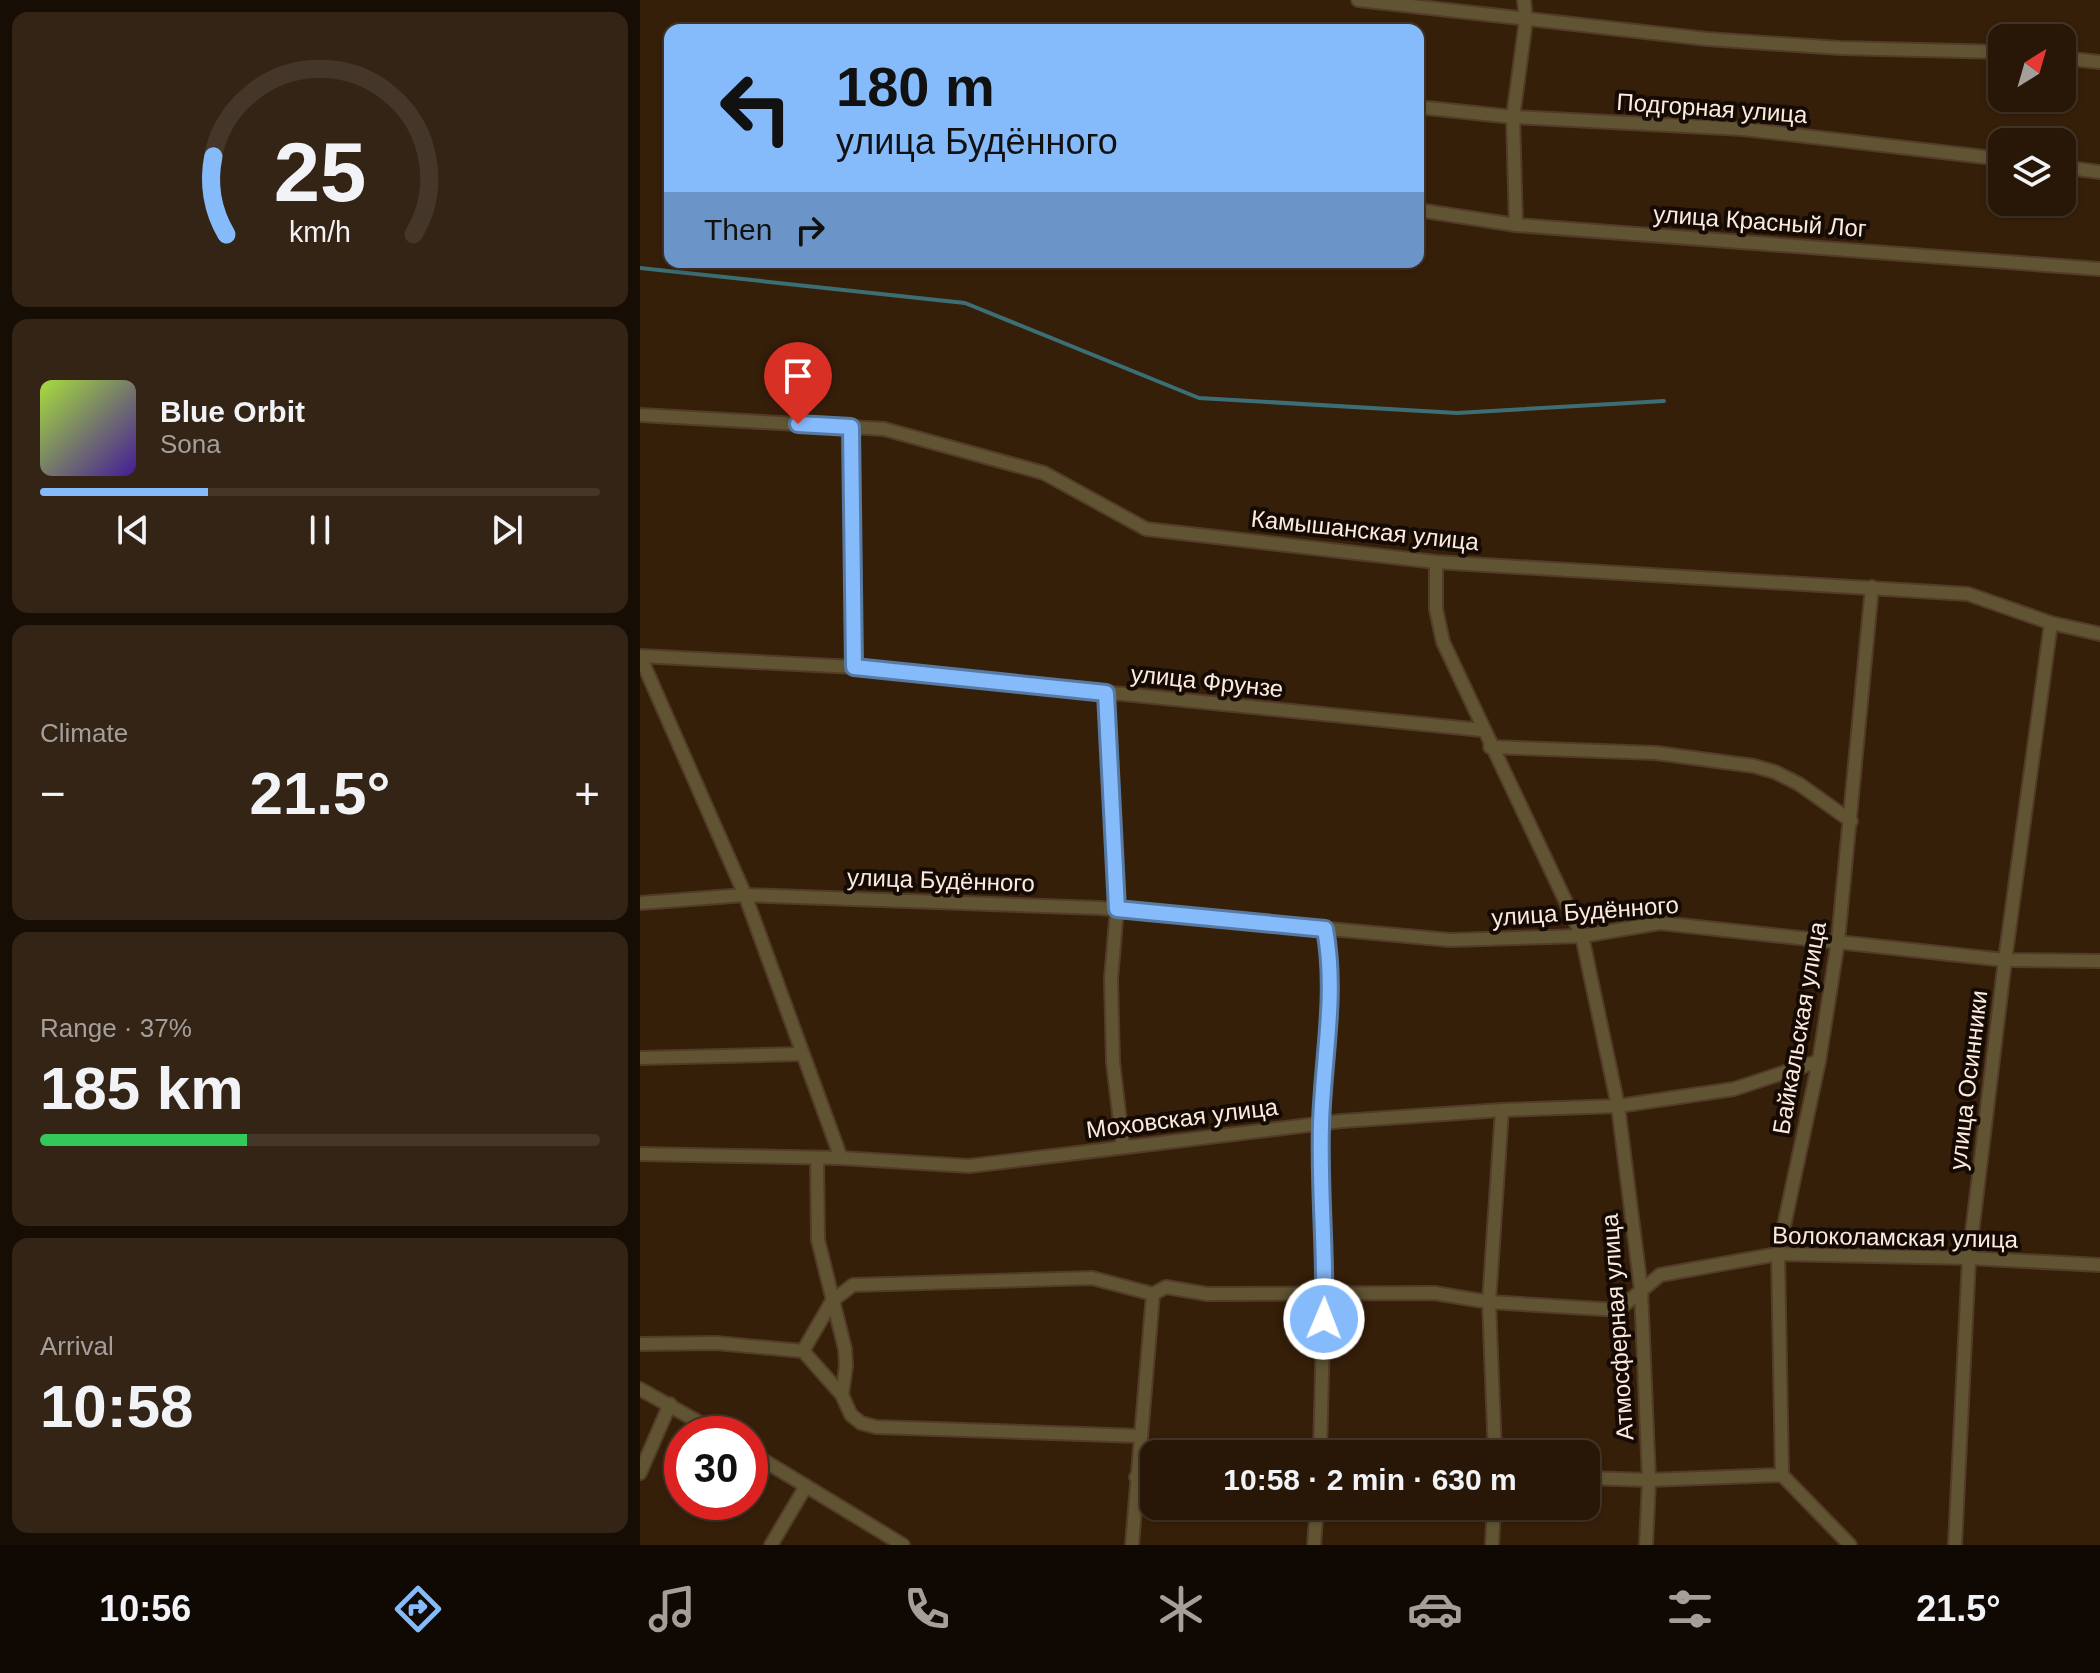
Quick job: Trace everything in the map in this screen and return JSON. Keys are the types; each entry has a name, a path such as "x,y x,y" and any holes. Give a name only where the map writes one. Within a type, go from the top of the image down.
{"street":[{"path":"1358,0 1722,40 1840,48 1988,52"},
{"path":"1516,225 1513,117 1526,20 1524,0"},
{"path":"2076,59 2100,62"},
{"name":"Подгорная улица","path":"1424,108 1513,117 1743,129 1988,157"},
{"path":"2076,169 2100,172"},
{"name":"улица Красный Лог","path":"1424,211 1516,225 2100,269"},
{"name":"Камышанская улица","path":"640,415 884,429 1044,473 1146,529 1436,562 1968,594 2051,623 2100,634"},
{"path":"851,427 854,667"},
{"name":"Атмосферная улица","path":"1436,562 1436,609 1443,642 1582,936 1618,1106 1641,1289 1649,1480 1646,1545"},
{"name":"Байкальская улица","path":"1782,1475 1778,1254 1819,1061 1838,941 1872,587"},
{"name":"улица Осинники","path":"1955,1545 1969,1258 2005,960 2051,623"},
{"path":"640,656 745,895 841,1158"},
{"name":"улица Фрунзе","path":"640,656 854,667 1482,730"},
{"path":"1106,693 1117,909 1111,979 1113,1062 1123,1147"},
{"path":"1490,747 1656,753 1754,766 1799,784 1851,821"},
{"name":"улица Будённого","path":"640,903 745,895 1117,909 1450,940 1582,936 1660,923 2005,960 2100,961"},
{"path":"1320,1440 1324,1292 1321,1123 1331,1013 1330,955 1325,929"},
{"path":"640,1058 801,1054"},
{"name":"Моховская улица","path":"640,1154 841,1158 969,1166 1321,1123 1502,1110 1618,1106 1734,1089 1819,1061"},
{"path":"1494,1440 1489,1302 1502,1110"},
{"path":"817,1158 818,1240 845,1349 842,1395"},
{"name":"Волоколамская улица","path":"832,1301 853,1285 1092,1278 1153,1294 1166,1287 1207,1294 1434,1293 1489,1302 1618,1310 1660,1275 1778,1254 1969,1258 2100,1265"},
{"path":"1132,1545 1153,1294"},
{"path":"803,1351 832,1301"},
{"path":"640,1344 716,1343 803,1351 842,1395 851,1415 861,1423 876,1427 1140,1436"},
{"path":"640,1389 690,1416"},
{"path":"640,1473 670,1404"},
{"path":"768,1463 903,1545"},
{"path":"1600,1478 1649,1480 1782,1475 1850,1545"},
{"path":"1136,1477 1140,1477"},
{"path":"771,1545 806,1486"},
{"path":"1314,1545 1316,1520"},
{"path":"1492,1545 1493,1520"}],"waterway":[{"path":"640,268 965,303 1199,398 1457,413 1664,401"}],"route":[{"path":"798,424 851,427 854,667 1106,693 1117,909 1325,929 1330,955 1331,1013 1321,1123 1324,1319"}]}
